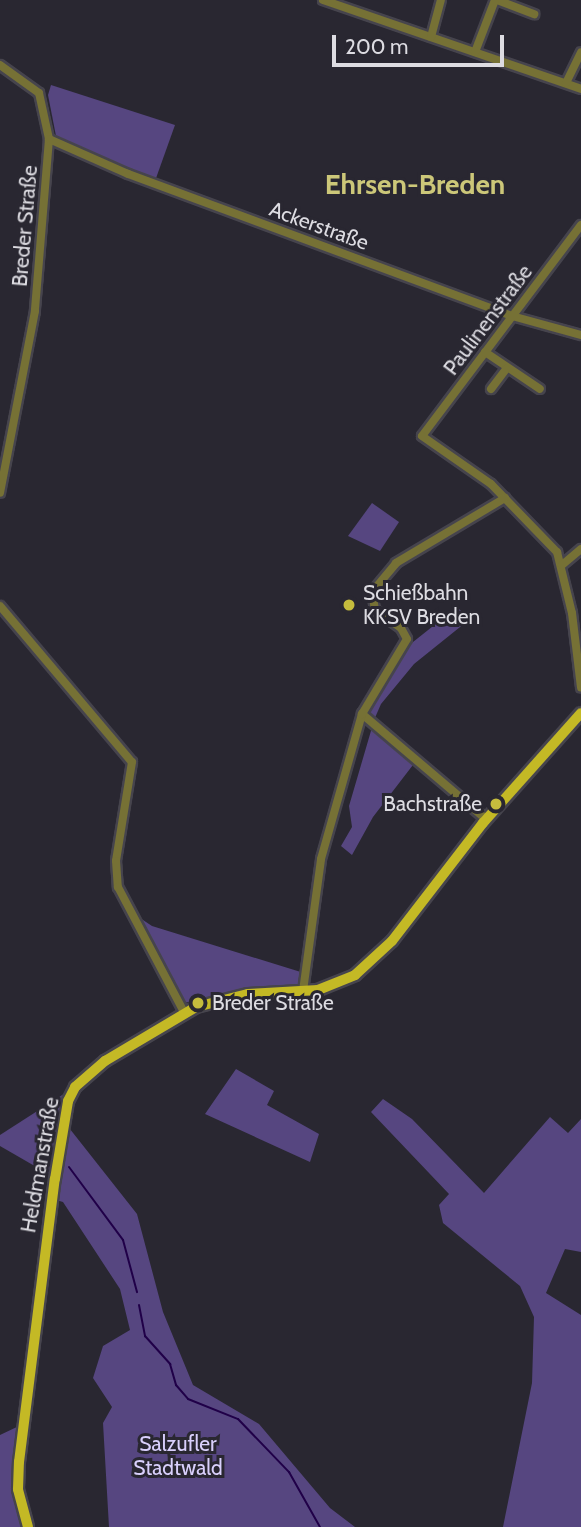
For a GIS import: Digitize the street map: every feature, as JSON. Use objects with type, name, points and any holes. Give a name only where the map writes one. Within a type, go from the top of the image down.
[{"type":"main road","name":"Heldmanstraße","points":[[28,1527],[18,1489],[19,1462],[68,1101],[86,1075],[184,1012],[219,999],[303,991],[344,982],[380,953],[486,820],[581,713]]},
{"type":"street","points":[[323,0],[581,89]]},
{"type":"street","points":[[430,37],[441,0]]},
{"type":"street","points":[[475,52],[496,0],[534,14]]},
{"type":"street","points":[[566,83],[581,52]]},
{"type":"street","name":"Breder Straße","points":[[0,65],[39,93],[49,139],[35,311],[0,493]]},
{"type":"street","name":"Ackerstraße","points":[[49,139],[128,174],[512,316],[581,335]]},
{"type":"street","name":"Paulinenstraße","points":[[505,498],[477,472],[422,436],[581,225]]},
{"type":"street","points":[[485,352],[506,369],[540,389]]},
{"type":"street","points":[[491,389],[506,369]]},
{"type":"street","points":[[303,991],[321,859],[362,714],[407,639],[401,628],[372,604],[378,581],[396,563],[431,546],[464,520],[505,498],[552,544],[562,565],[581,687]]},
{"type":"street","points":[[562,565],[581,549]]},
{"type":"street","points":[[0,606],[132,762],[116,861],[118,887],[184,1012]]},
{"type":"street","points":[[362,714],[486,820]]},
{"type":"green space","points":[[51,85],[175,125],[155,181],[56,136],[48,95]]},
{"type":"green space","points":[[372,503],[399,522],[380,551],[348,536]]},
{"type":"green space","points":[[457,607],[470,619],[414,664],[381,704],[374,720],[365,712],[376,690],[408,646]]},
{"type":"green space","points":[[373,724],[416,761],[373,817],[352,855],[341,846],[352,827],[349,806]]},
{"type":"green space","points":[[134,914],[152,926],[304,973],[302,986],[182,1003]]},
{"type":"green space","points":[[236,1069],[274,1091],[267,1105],[319,1134],[310,1162],[205,1114]]},
{"type":"green space","points":[[70,1090],[52,1176],[0,1146],[0,1135]]},
{"type":"green space","points":[[383,1099],[412,1119],[484,1193],[550,1117],[568,1133],[581,1119],[581,1252],[565,1249],[546,1293],[581,1315],[581,1527],[503,1527],[532,1383],[534,1317],[520,1286],[443,1223],[439,1205],[449,1194],[371,1112]]},
{"type":"green space","name":"Salzufler Stadtwald","points":[[66,1124],[137,1214],[163,1312],[193,1385],[259,1424],[330,1508],[355,1527],[109,1527],[103,1423],[112,1407],[93,1378],[103,1346],[130,1330],[120,1289],[63,1202],[56,1200]]},
{"type":"green space","points":[[21,1425],[17,1463],[27,1527],[0,1527],[0,1435]]},
{"type":"waterway","points":[[492,821],[518,791]]},
{"type":"waterway","points":[[69,1167],[123,1240],[137,1292]]},
{"type":"waterway","points":[[139,1305],[145,1336],[170,1364],[176,1385],[188,1399],[238,1419],[289,1472],[320,1527]]},
{"type":"place","name":"Schießbahn KKSV Breden","points":[[349,605]]},
{"type":"place","name":"Bachstraße","points":[[496,804]]},
{"type":"place","name":"Breder Straße","points":[[198,1003]]},
{"type":"district","name":"Ehrsen-Breden","points":[[415,184]]}]
